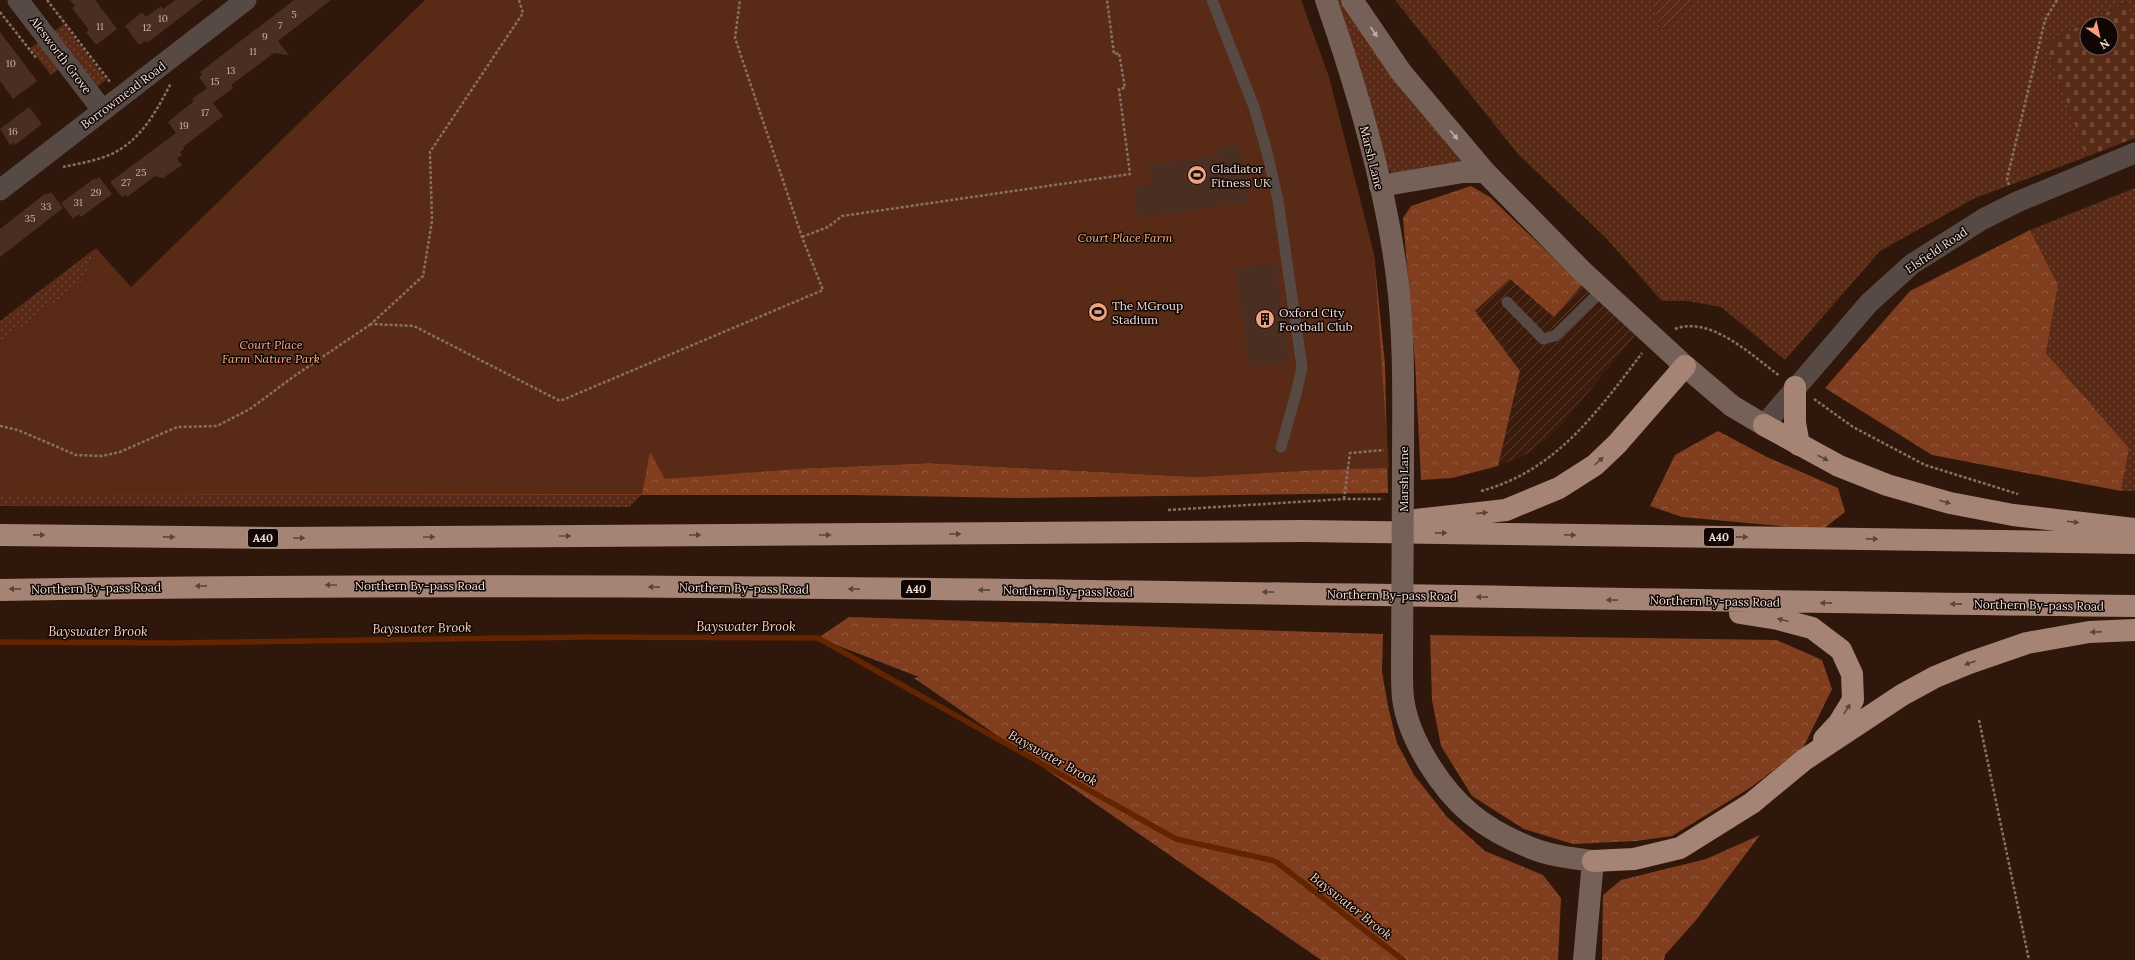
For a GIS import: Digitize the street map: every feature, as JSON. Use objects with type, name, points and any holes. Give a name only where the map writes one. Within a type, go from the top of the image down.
[{"type":"highway","points":[[1304,531],[1506,510],[1559,488],[1595,465],[1618,444],[1685,366]]},
{"type":"highway","points":[[1798,388],[1795,423],[1799,445]]},
{"type":"highway","points":[[1764,425],[1839,466],[1887,485],[1950,503],[2013,514],[2135,529]]},
{"type":"highway","name":"A40","points":[[0,535],[276,538],[1304,531],[2135,543]]},
{"type":"highway","name":"Northern By-pass Road","points":[[0,590],[277,585],[524,586],[1307,593],[1645,601],[2135,606]]},
{"type":"highway","points":[[1645,601],[1778,618],[1812,628],[1841,650],[1852,674],[1853,700],[1839,723],[1804,760]]},
{"type":"highway","points":[[1593,861],[1634,859],[1680,848],[1752,803],[1804,760],[1902,695],[1935,677],[1969,663],[2027,644],[2089,632],[2135,630]]},
{"type":"main road","name":"Marsh Lane","points":[[1326,0],[1348,62],[1380,186],[1397,278],[1402,364],[1402,670],[1403,698],[1413,733],[1424,755],[1444,785],[1471,814],[1496,830],[1532,848],[1562,857],[1593,861]]},
{"type":"main road","points":[[1352,0],[1401,72],[1485,172],[1582,271],[1685,366],[1732,406],[1764,425]]},
{"type":"main road","points":[[1380,186],[1463,172],[1485,172]]},
{"type":"main road","points":[[1584,960],[1593,861]]},
{"type":"street","name":"Alesworth Grove","points":[[18,0],[103,111]]},
{"type":"street","name":"Borrowmead Road","points":[[0,190],[246,0]]},
{"type":"street","name":"Elsfield Road","points":[[1764,425],[1798,388],[1869,303],[1912,264],[1982,220],[2017,202],[2135,153]]},
{"type":"lane","points":[[1212,0],[1254,107],[1278,200],[1302,367],[1281,447]]},
{"type":"lane","points":[[1507,302],[1543,339],[1555,336],[1602,289]]},
{"type":"path","points":[[47,0],[121,96]]},
{"type":"path","points":[[0,426],[18,430],[76,455],[102,456],[120,452],[177,427],[217,426],[250,409],[293,377],[371,324],[423,276],[432,221],[430,152],[523,13],[519,0]]},
{"type":"path","points":[[371,324],[414,326],[560,401],[823,290],[802,237],[735,38],[740,0]]},
{"type":"path","points":[[802,237],[828,227],[842,216],[1130,174],[1119,89],[1125,88],[1120,53],[1114,54],[1108,0]]},
{"type":"path","points":[[2017,202],[2007,179],[2045,20],[2057,0]]},
{"type":"path","points":[[40,159],[50,170],[84,162],[118,151],[124,147],[140,134],[164,97],[176,72],[168,61]]},
{"type":"path","points":[[1672,330],[1690,325],[1703,326],[1718,332],[1854,427],[1925,465],[2024,496]]},
{"type":"path","points":[[1474,493],[1495,488],[1522,476],[1544,462],[1567,444],[1590,420],[1647,346]]},
{"type":"path","points":[[1344,499],[1350,453],[1403,458]]},
{"type":"path","points":[[1361,499],[1384,499]]},
{"type":"path","points":[[1978,720],[2029,960]]},
{"type":"shaded area","points":[[1510,279],[1582,285],[1637,333],[1561,426],[1527,454],[1498,466],[1520,371],[1475,312]]},
{"type":"green space","name":"Court Place Farm","points":[[425,0],[1301,0],[1329,77],[1374,254],[1389,468],[1320,470],[1198,477],[929,463],[812,468],[665,479],[650,452],[642,494],[0,495],[0,343],[84,281],[96,248],[131,287]]},
{"type":"green space","points":[[1334,0],[1343,0],[1463,161],[1397,175],[1391,173],[1384,165]]},
{"type":"green space","points":[[1395,0],[1650,0],[1663,30],[1696,0],[2135,0],[2135,24],[2126,2],[2099,16],[2079,16],[2079,26],[2046,43],[2086,157],[1975,198],[1880,251],[1785,360],[1721,307],[1688,301],[1662,301],[1606,238],[1518,154]]},
{"type":"green space","points":[[1650,0],[1696,0],[1663,30]]},
{"type":"green space","points":[[2127,2],[2135,24],[2135,138],[2086,157],[2046,43],[2079,26],[2079,56],[2119,56],[2119,16],[2099,16]]},
{"type":"green space","points":[[64,24],[106,80],[97,87],[54,31]]},
{"type":"green space","points":[[39,42],[59,69],[51,75],[30,48]]},
{"type":"green space","points":[[1471,186],[1490,197],[1582,285],[1554,317],[1510,279],[1475,311],[1520,371],[1498,466],[1452,478],[1421,480],[1415,363],[1403,218],[1411,206]]},
{"type":"green space","points":[[2135,188],[2135,491],[2121,491],[2129,448],[2046,353],[2058,285],[2030,230]]},
{"type":"green space","points":[[2030,230],[2058,285],[2046,353],[2129,448],[2121,491],[1932,455],[1825,388],[1910,291]]},
{"type":"green space","points":[[96,248],[84,281],[0,343],[0,321]]},
{"type":"green space","points":[[1374,254],[1385,365],[1388,493],[1019,498],[852,495],[0,495],[0,448],[449,386],[812,468],[929,463],[1198,477]]},
{"type":"green space","points":[[1718,431],[1767,457],[1838,488],[1845,512],[1822,530],[1682,517],[1650,506],[1675,455]]},
{"type":"green space","points":[[642,494],[630,507],[0,506],[0,495]]},
{"type":"green space","points":[[849,617],[1383,634],[1382,672],[1388,706],[1397,743],[1414,775],[1447,817],[1485,851],[1543,875],[1561,898],[1558,960],[1321,960],[914,678],[919,677],[818,638]]},
{"type":"green space","points":[[1430,635],[1777,640],[1822,660],[1832,689],[1803,748],[1750,788],[1672,836],[1636,841],[1573,844],[1524,829],[1472,796],[1441,746],[1432,700]]},
{"type":"green space","points":[[1760,835],[1697,919],[1665,955],[1664,960],[1602,960],[1603,895],[1621,880],[1706,859]]},
{"type":"building","points":[[70,0],[95,0],[117,29],[96,45],[86,32],[89,30],[72,8],[75,6]]},
{"type":"building","points":[[175,0],[203,0],[147,43],[146,41],[139,45],[125,26],[142,12],[146,17],[161,6],[163,9]]},
{"type":"building","points":[[294,0],[331,0],[278,41],[289,55],[274,53],[231,85],[233,88],[213,103],[223,116],[183,147],[184,149],[180,152],[182,155],[177,159],[182,165],[163,178],[155,176],[127,197],[125,195],[122,197],[110,182],[176,133],[168,122],[194,101],[192,99],[207,88],[199,77],[202,74],[200,72]]},
{"type":"building","points":[[0,32],[37,81],[13,99],[0,81]]},
{"type":"building","points":[[29,107],[42,124],[15,145],[14,143],[10,145],[0,129]]},
{"type":"building","name":"Gladiator Fitness UK","points":[[1240,145],[1248,202],[1139,218],[1134,187],[1151,184],[1148,165],[1218,155],[1217,148]]},
{"type":"building","points":[[99,177],[112,194],[81,217],[79,214],[73,219],[61,203],[95,178],[96,180]]},
{"type":"building","points":[[51,192],[63,208],[0,257],[0,229],[46,193],[47,195]]},
{"type":"building","name":"Oxford City Football Club","points":[[1276,263],[1282,312],[1287,312],[1288,318],[1289,326],[1284,327],[1289,362],[1249,367],[1235,268]]},
{"type":"waterway","name":"Bayswater Brook","points":[[0,642],[172,643],[587,637],[818,638],[1176,839],[1275,861],[1403,960]]},
{"type":"place","name":"Gladiator Fitness UK","points":[[1197,175]]},
{"type":"place","name":"The MGroup Stadium","points":[[1098,312]]},
{"type":"place","name":"Oxford City Football Club","points":[[1265,319]]},
{"type":"park label","name":"Court Place Farm Nature Park","points":[[271,351]]}]
